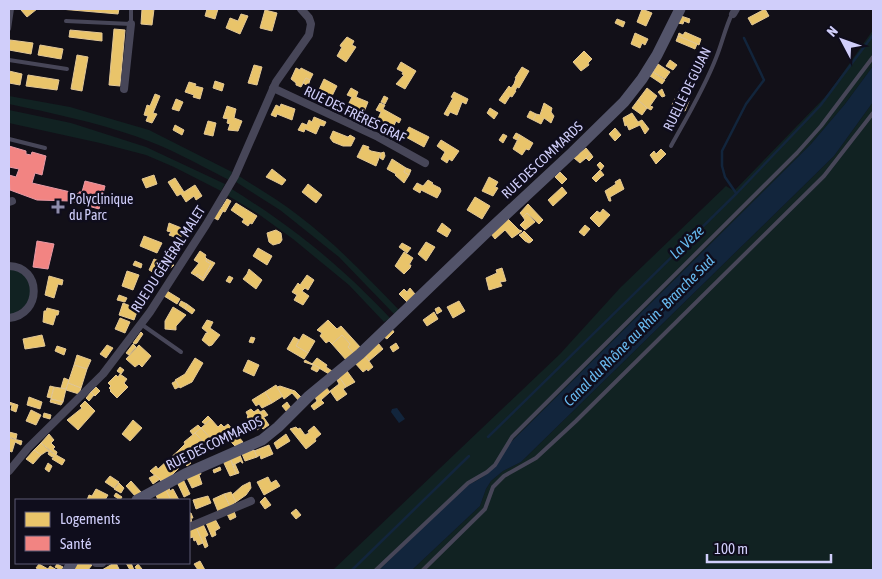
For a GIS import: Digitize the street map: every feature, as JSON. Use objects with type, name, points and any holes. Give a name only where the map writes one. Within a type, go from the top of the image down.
[{"type":"street","name":"RUE DU GÉNÉRAL MALET","points":[[9,471],[28,448],[103,374],[141,324],[226,192],[235,176],[273,88],[309,34],[311,24],[309,18],[301,9]]},
{"type":"street","name":"RUE DES COMMARDS","points":[[139,499],[184,474],[266,437],[309,396],[360,354],[624,102],[642,79],[657,55],[680,9]]},
{"type":"street","points":[[124,89],[131,24]]},
{"type":"street","name":"RUE DES FRÈRES GRAF","points":[[273,88],[370,133],[424,163]]},
{"type":"street","points":[[9,266],[22,269],[28,275],[34,291],[33,300],[29,308],[23,314],[9,318]]},
{"type":"street","points":[[190,527],[251,501]]},
{"type":"lane","points":[[9,29],[12,9]]},
{"type":"lane","points":[[66,21],[131,24],[131,9]]},
{"type":"lane","name":"RUELLE DE GUJAN","points":[[672,146],[707,80],[717,57],[726,26],[734,11]]},
{"type":"lane","points":[[376,570],[468,483],[494,465],[512,436],[797,153],[827,119],[873,57]]},
{"type":"lane","points":[[9,60],[67,69]]},
{"type":"lane","points":[[423,570],[485,509],[493,487],[504,476],[536,458],[576,421],[824,176],[873,113]]},
{"type":"lane","points":[[9,139],[45,148]]},
{"type":"lane","points":[[141,324],[181,352]]},
{"type":"shaded area","points":[[873,30],[873,66],[845,104],[811,144],[509,444],[487,474],[467,485],[380,570],[333,570],[560,354],[620,288],[726,186],[734,191],[828,94]]},
{"type":"shaded area","points":[[9,96],[70,107],[149,130],[232,172],[229,180],[147,140],[88,122],[9,104]]},
{"type":"shaded area","points":[[873,102],[873,570],[412,570],[480,506],[491,481],[503,471],[521,462],[834,156]]},
{"type":"shaded area","points":[[9,110],[71,123],[146,147],[225,184],[221,191],[146,155],[9,123]]},
{"type":"shaded area","points":[[239,176],[284,205],[326,238],[399,310],[395,315],[339,257],[280,210],[236,182]]},
{"type":"shaded area","points":[[230,188],[295,232],[334,263],[390,318],[384,322],[349,285],[293,239],[257,213],[227,195]]},
{"type":"shaded area","points":[[9,266],[28,275],[33,300],[9,318]]},
{"type":"water","name":"Canal du Rhône au Rhin - Branche Sud","points":[[873,66],[873,102],[834,156],[521,462],[503,471],[491,481],[480,506],[412,570],[379,570],[467,485],[487,474],[509,444],[811,144],[845,104]]},
{"type":"water","points":[[397,408],[405,419],[399,423],[391,412],[392,409]]},
{"type":"building: Logements","points":[[22,9],[37,9],[27,17]]},
{"type":"building: Logements","points":[[60,9],[119,9],[118,14]]},
{"type":"building: Logements","points":[[142,9],[154,9],[152,25],[141,24]]},
{"type":"building: Logements","points":[[207,9],[218,9],[215,19],[205,16]]},
{"type":"building: Logements","points":[[642,9],[652,13],[646,26],[637,22]]},
{"type":"building: Logements","points":[[765,9],[769,16],[752,25],[748,18]]},
{"type":"building: Logements","points":[[265,10],[277,13],[272,31],[260,28]]},
{"type":"building: Logements","points":[[241,14],[248,16],[240,34],[226,28],[230,18],[238,21]]},
{"type":"building: Logements","points":[[681,16],[690,19],[689,23],[684,21],[683,24],[678,23]]},
{"type":"building: Logements","points":[[617,19],[625,22],[623,27],[615,23]]},
{"type":"building: Logements","points":[[114,29],[125,30],[120,86],[109,85]]},
{"type":"building: Logements","points":[[70,30],[102,33],[102,41],[69,37]]},
{"type":"building: Logements","points":[[685,32],[701,39],[699,45],[678,36],[679,33],[683,35]]},
{"type":"building: Logements","points":[[635,33],[648,39],[645,45],[642,43],[640,48],[631,44]]},
{"type":"building: Logements","points":[[678,36],[697,44],[695,49],[676,41]]},
{"type":"building: Logements","points":[[347,37],[354,41],[352,45],[356,47],[346,62],[337,56],[342,47],[340,46],[341,44]]},
{"type":"building: Logements","points":[[10,40],[33,43],[31,54],[9,50]]},
{"type":"building: Logements","points":[[40,45],[63,49],[61,59],[38,55]]},
{"type":"building: Logements","points":[[584,51],[592,59],[588,63],[589,65],[581,71],[573,62]]},
{"type":"building: Logements","points":[[699,53],[705,56],[703,60],[697,57]]},
{"type":"building: Logements","points":[[77,55],[88,57],[82,91],[71,89]]},
{"type":"building: Logements","points":[[670,60],[677,65],[673,70],[666,66]]},
{"type":"building: Logements","points":[[401,62],[416,71],[405,89],[396,84],[404,75],[402,74],[403,72],[397,69]]},
{"type":"building: Logements","points":[[658,64],[670,72],[665,79],[653,72]]},
{"type":"building: Logements","points":[[254,65],[262,67],[257,85],[248,83]]},
{"type":"building: Logements","points":[[522,67],[529,71],[519,88],[517,87],[512,97],[510,96],[505,104],[499,100],[509,86],[511,88],[514,84],[515,78]]},
{"type":"building: Logements","points":[[296,68],[300,70],[301,68],[313,74],[310,80],[306,78],[301,87],[296,85],[291,79]]},
{"type":"building: Logements","points":[[9,71],[22,74],[20,85],[9,83]]},
{"type":"building: Logements","points":[[653,72],[665,80],[662,84],[650,76]]},
{"type":"building: Logements","points":[[28,75],[59,80],[57,90],[26,86]]},
{"type":"building: Logements","points":[[306,78],[310,80],[308,86],[303,83]]},
{"type":"building: Logements","points":[[324,79],[337,86],[330,100],[317,94]]},
{"type":"building: Logements","points":[[215,81],[224,84],[222,91],[213,88]]},
{"type":"building: Logements","points":[[189,82],[203,88],[200,99],[185,92]]},
{"type":"building: Logements","points":[[351,88],[358,92],[356,97],[368,102],[364,112],[348,105],[352,97],[347,95]]},
{"type":"building: Logements","points":[[647,88],[657,96],[650,106],[653,107],[651,110],[638,100]]},
{"type":"building: Logements","points":[[662,89],[665,96],[662,97],[658,92]]},
{"type":"building: Logements","points":[[679,91],[688,95],[686,99],[689,101],[685,111],[672,105]]},
{"type":"building: Logements","points":[[454,92],[468,99],[466,104],[462,102],[457,115],[450,112],[448,116],[444,114],[453,98],[451,97]]},
{"type":"building: Logements","points":[[155,94],[160,96],[153,113],[157,114],[152,123],[146,121],[148,116],[144,115],[147,105],[150,106]]},
{"type":"building: Logements","points":[[384,96],[388,98],[385,104],[381,102]]},
{"type":"building: Logements","points":[[176,99],[183,102],[179,111],[172,109]]},
{"type":"building: Logements","points":[[638,100],[647,108],[642,115],[632,108]]},
{"type":"building: Logements","points":[[380,103],[385,105],[383,109],[401,119],[399,123],[396,121],[393,128],[386,127],[387,124],[377,121],[381,112],[376,110]]},
{"type":"building: Logements","points":[[544,103],[552,108],[551,112],[554,116],[551,123],[544,118],[541,124],[533,120],[536,114],[540,115]]},
{"type":"building: Logements","points":[[281,104],[295,109],[292,120],[277,114],[276,117],[271,115],[276,105],[280,107]]},
{"type":"building: Logements","points":[[227,106],[236,109],[234,118],[242,121],[238,131],[228,130],[230,124],[227,123],[228,119],[223,118]]},
{"type":"building: Logements","points":[[490,108],[498,113],[494,119],[487,113]]},
{"type":"building: Logements","points":[[530,111],[536,114],[533,120],[527,117]]},
{"type":"building: Logements","points":[[632,113],[638,122],[642,120],[649,129],[645,134],[640,125],[629,130],[627,125],[625,126],[623,118]]},
{"type":"building: Logements","points":[[314,117],[326,122],[324,126],[320,125],[316,134],[305,129],[304,132],[298,130],[302,123],[307,125],[309,120],[312,122]]},
{"type":"building: Logements","points":[[208,121],[216,123],[213,136],[204,134]]},
{"type":"building: Logements","points":[[175,125],[184,130],[182,135],[173,130]]},
{"type":"building: Logements","points":[[409,127],[429,137],[424,147],[404,136]]},
{"type":"building: Logements","points":[[615,128],[621,135],[615,141],[609,134]]},
{"type":"building: Logements","points":[[333,131],[355,138],[351,146],[343,146],[333,142],[330,138]]},
{"type":"building: Logements","points":[[516,133],[520,135],[517,140],[513,138]]},
{"type":"building: Logements","points":[[503,134],[507,136],[503,143],[499,140]]},
{"type":"building: Logements","points":[[520,135],[533,143],[529,150],[526,149],[522,155],[513,149]]},
{"type":"building: Logements","points":[[441,140],[459,151],[452,161],[449,159],[447,163],[441,159],[445,152],[437,146]]},
{"type":"building: Logements","points":[[363,145],[369,147],[368,149],[371,151],[381,153],[376,166],[357,157]]},
{"type":"building: Logements","points":[[586,148],[591,154],[580,163],[574,158]]},
{"type":"building: Logements","points":[[661,149],[666,154],[656,164],[650,155],[654,151],[656,154]]},
{"type":"building: Logements","points":[[384,152],[383,160],[380,158],[381,153]]},
{"type":"building: Logements","points":[[591,154],[593,157],[589,161],[586,158]]},
{"type":"building: Logements","points":[[392,159],[406,168],[404,172],[409,175],[404,183],[396,174],[387,169]]},
{"type":"building: Logements","points":[[600,162],[604,166],[601,170],[597,165]]},
{"type":"building: Logements","points":[[406,168],[411,170],[409,175],[404,172]]},
{"type":"building: Logements","points":[[272,169],[286,180],[282,185],[266,177]]},
{"type":"building: Logements","points":[[600,170],[604,175],[601,177],[597,173]]},
{"type":"building: Logements","points":[[560,172],[567,179],[562,184],[555,177]]},
{"type":"building: Logements","points":[[597,173],[601,177],[596,182],[592,178]]},
{"type":"building: Logements","points":[[154,175],[157,184],[146,188],[142,179]]},
{"type":"building: Logements","points":[[489,177],[498,182],[495,187],[498,188],[493,196],[482,191]]},
{"type":"building: Logements","points":[[175,178],[184,192],[195,185],[202,196],[196,200],[194,196],[186,202],[181,194],[177,196],[168,182]]},
{"type":"building: Logements","points":[[620,179],[624,189],[610,197],[611,201],[609,201],[605,191]]},
{"type":"building: Logements","points":[[428,180],[440,188],[441,191],[437,198],[421,190],[420,193],[413,189],[417,183],[423,186]]},
{"type":"building: Logements","points":[[308,184],[322,195],[316,203],[302,192]]},
{"type":"building: Logements","points":[[562,187],[567,193],[553,206],[548,200]]},
{"type":"building: Logements","points":[[110,197],[116,199],[114,205],[108,203]]},
{"type":"building: Logements","points":[[475,197],[490,206],[482,219],[467,210]]},
{"type":"building: Logements","points":[[227,199],[231,201],[225,212],[220,210]]},
{"type":"building: Logements","points":[[236,203],[257,216],[252,224],[250,223],[248,226],[242,222],[244,219],[231,210]]},
{"type":"building: Logements","points":[[528,204],[543,220],[539,224],[527,213],[523,217],[520,213]]},
{"type":"building: Logements","points":[[220,209],[223,211],[218,220],[214,218]]},
{"type":"building: Logements","points":[[603,209],[610,215],[599,227],[590,218],[597,211],[600,213]]},
{"type":"building: Logements","points":[[527,213],[535,222],[525,230],[520,225],[525,220],[523,217]]},
{"type":"building: Logements","points":[[508,219],[522,231],[512,238],[505,230],[495,239],[491,234]]},
{"type":"building: Logements","points":[[169,223],[184,229],[180,239],[169,235],[171,232],[167,231]]},
{"type":"building: Logements","points":[[442,223],[451,230],[447,237],[437,231]]},
{"type":"building: Logements","points":[[585,225],[590,229],[584,236],[579,232]]},
{"type":"building: Logements","points":[[276,230],[281,233],[282,240],[280,243],[273,245],[269,242],[267,233]]},
{"type":"building: Logements","points":[[524,231],[533,240],[531,242],[522,233]]},
{"type":"building: Logements","points":[[522,233],[531,242],[525,241],[519,235]]},
{"type":"building: Logements","points":[[144,236],[162,243],[157,253],[140,246]]},
{"type":"building: Logements","points":[[426,242],[435,247],[426,261],[418,254]]},
{"type":"building: Logements","points":[[402,243],[411,248],[407,253],[399,247]]},
{"type":"building: Logements","points":[[258,248],[272,256],[267,265],[253,256]]},
{"type":"building: Logements","points":[[200,251],[206,255],[206,261],[211,264],[203,278],[191,273],[199,263],[194,260]]},
{"type":"building: Logements","points":[[404,252],[413,258],[409,265],[411,265],[410,268],[404,274],[395,266]]},
{"type":"building: Logements","points":[[154,259],[163,265],[158,275],[149,270]]},
{"type":"building: Logements","points":[[207,259],[215,263],[203,281],[196,276],[197,274],[203,278],[211,264],[206,261]]},
{"type":"building: Logements","points":[[135,261],[142,264],[141,268],[133,265]]},
{"type":"building: Logements","points":[[166,262],[174,265],[171,268],[165,266]]},
{"type":"building: Logements","points":[[502,268],[506,281],[500,282],[502,286],[489,290],[486,278],[497,273],[496,270]]},
{"type":"building: Logements","points":[[249,269],[262,280],[256,289],[243,279]]},
{"type":"building: Logements","points":[[127,271],[139,275],[133,290],[122,286]]},
{"type":"building: Logements","points":[[307,275],[314,280],[308,290],[305,288],[302,291],[309,296],[303,305],[294,300],[297,295],[292,292]]},
{"type":"building: Logements","points":[[49,276],[63,280],[62,285],[58,284],[54,298],[45,295]]},
{"type":"building: Logements","points":[[229,276],[233,278],[230,283],[226,281]]},
{"type":"building: Logements","points":[[410,288],[415,294],[407,302],[399,294],[404,289],[407,292]]},
{"type":"building: Logements","points":[[167,291],[180,299],[177,304],[164,296]]},
{"type":"building: Logements","points":[[119,295],[127,298],[125,302],[117,300]]},
{"type":"building: Logements","points":[[181,301],[187,304],[185,309],[179,305]]},
{"type":"building: Logements","points":[[459,301],[465,311],[453,318],[447,307]]},
{"type":"building: Logements","points":[[123,303],[138,309],[134,320],[119,315]]},
{"type":"building: Logements","points":[[187,304],[195,310],[192,314],[185,309]]},
{"type":"building: Logements","points":[[173,307],[186,315],[176,326],[176,330],[165,329],[165,321]]},
{"type":"building: Logements","points":[[439,307],[442,311],[437,314],[435,309]]},
{"type":"building: Logements","points":[[47,308],[59,311],[53,325],[43,322],[44,311]]},
{"type":"building: Logements","points":[[434,312],[438,319],[427,326],[423,320]]},
{"type":"building: Logements","points":[[120,318],[130,322],[125,333],[115,329]]},
{"type":"building: Logements","points":[[207,320],[213,322],[210,328],[220,335],[209,346],[202,340],[206,333],[208,333],[202,328]]},
{"type":"building: Logements","points":[[328,320],[337,329],[341,326],[361,348],[354,354],[348,347],[350,344],[342,335],[332,344],[329,341],[326,343],[320,336],[322,333],[317,330]]},
{"type":"building: Logements","points":[[392,329],[394,332],[387,339],[384,337]]},
{"type":"building: Logements","points":[[141,332],[143,334],[137,343],[133,343]]},
{"type":"building: Logements","points":[[303,334],[315,341],[308,353],[296,346]]},
{"type":"building: Logements","points":[[42,335],[45,346],[25,349],[23,339]]},
{"type":"building: Logements","points":[[342,335],[350,344],[348,347],[354,354],[347,361],[332,344]]},
{"type":"building: Logements","points":[[251,337],[255,338],[253,343],[249,342]]},
{"type":"building: Logements","points":[[294,337],[299,340],[296,346],[308,353],[304,359],[287,349]]},
{"type":"building: Logements","points":[[378,343],[383,349],[369,361],[364,354]]},
{"type":"building: Logements","points":[[396,343],[399,348],[393,352],[390,347]]},
{"type":"building: Logements","points":[[133,344],[136,347],[129,355],[126,353]]},
{"type":"building: Logements","points":[[107,345],[113,348],[106,358],[100,354]]},
{"type":"building: Logements","points":[[139,345],[151,356],[142,367],[139,364],[135,367],[126,359]]},
{"type":"building: Logements","points":[[57,346],[66,349],[64,355],[55,351]]},
{"type":"building: Logements","points":[[364,354],[373,367],[363,372],[354,362]]},
{"type":"building: Logements","points":[[77,355],[91,360],[87,369],[74,365]]},
{"type":"building: Logements","points":[[195,358],[203,363],[192,382],[180,388],[175,380],[185,374]]},
{"type":"building: Logements","points":[[317,358],[332,371],[329,374],[312,364]]},
{"type":"building: Logements","points":[[248,360],[259,365],[254,376],[243,371]]},
{"type":"building: Logements","points":[[305,360],[320,368],[317,372],[311,369],[313,365],[304,362]]},
{"type":"building: Logements","points":[[74,365],[87,369],[81,388],[68,383]]},
{"type":"building: Logements","points":[[120,367],[124,370],[121,374],[117,371]]},
{"type":"building: Logements","points":[[347,371],[355,382],[346,387],[339,377]]},
{"type":"building: Logements","points":[[120,374],[127,379],[124,383],[128,387],[117,398],[110,391],[109,388],[111,386],[108,383],[116,375],[118,377]]},
{"type":"building: Logements","points":[[64,378],[69,380],[66,389],[61,388]]},
{"type":"building: Logements","points":[[340,378],[346,387],[343,389],[347,394],[337,401],[330,391],[339,384],[337,380]]},
{"type":"building: Logements","points":[[176,381],[179,387],[175,389],[172,383]]},
{"type":"building: Logements","points":[[68,383],[81,388],[79,394],[66,390]]},
{"type":"building: Logements","points":[[276,385],[283,396],[272,403],[265,392]]},
{"type":"building: Logements","points":[[50,386],[54,387],[51,398],[47,397]]},
{"type":"building: Logements","points":[[280,386],[295,391],[302,398],[299,401],[292,393],[284,399],[277,387]]},
{"type":"building: Logements","points":[[325,386],[330,392],[321,400],[324,403],[314,410],[311,406],[317,401],[314,395]]},
{"type":"building: Logements","points":[[54,387],[66,389],[63,402],[51,399]]},
{"type":"building: Logements","points":[[96,387],[100,391],[95,396],[91,392]]},
{"type":"building: Logements","points":[[91,392],[94,395],[89,401],[86,398]]},
{"type":"building: Logements","points":[[265,392],[272,403],[262,408],[259,404],[256,406],[252,400]]},
{"type":"building: Logements","points":[[29,397],[42,402],[40,409],[27,405]]},
{"type":"building: Logements","points":[[51,399],[63,402],[61,405],[50,402]]},
{"type":"building: Logements","points":[[85,401],[95,411],[78,430],[67,420],[82,408],[80,406]]},
{"type":"building: Logements","points":[[9,402],[18,405],[16,412],[11,410],[12,405],[9,405]]},
{"type":"building: Logements","points":[[287,402],[291,408],[287,412],[282,406]]},
{"type":"building: Logements","points":[[251,409],[254,412],[258,409],[269,425],[257,430],[247,417],[246,412]]},
{"type":"building: Logements","points":[[31,410],[41,415],[36,425],[26,421]]},
{"type":"building: Logements","points":[[264,410],[268,415],[264,417],[260,412]]},
{"type":"building: Logements","points":[[44,413],[51,415],[50,419],[43,417]]},
{"type":"building: Logements","points":[[208,416],[211,419],[205,424],[202,422]]},
{"type":"building: Logements","points":[[211,419],[218,427],[221,424],[224,427],[228,424],[243,442],[235,446],[231,442],[233,439],[227,429],[213,441],[201,428]]},
{"type":"building: Logements","points":[[133,420],[142,428],[130,441],[122,434]]},
{"type":"building: Logements","points":[[198,425],[201,428],[193,435],[190,431]]},
{"type":"building: Logements","points":[[314,426],[321,434],[306,449],[290,429],[300,428],[305,435]]},
{"type":"building: Logements","points":[[201,428],[213,441],[207,446],[195,433]]},
{"type":"building: Logements","points":[[9,432],[17,434],[16,439],[9,437]]},
{"type":"building: Logements","points":[[195,433],[207,446],[189,462],[178,451],[185,444],[184,442]]},
{"type":"building: Logements","points":[[49,434],[54,440],[51,443],[55,447],[53,449],[57,452],[56,455],[41,443]]},
{"type":"building: Logements","points":[[286,434],[290,441],[277,449],[274,443]]},
{"type":"building: Logements","points":[[9,438],[22,441],[21,445],[15,442],[12,452],[9,451]]},
{"type":"building: Logements","points":[[41,443],[51,452],[65,460],[62,465],[52,459],[54,456],[52,457],[48,454],[49,452],[47,451],[41,455],[34,450]]},
{"type":"building: Logements","points":[[269,445],[273,454],[261,459],[260,455],[257,457],[254,451]]},
{"type":"building: Logements","points":[[34,450],[41,455],[33,464],[26,459]]},
{"type":"building: Logements","points":[[254,450],[257,457],[245,461],[242,454]]},
{"type":"building: Logements","points":[[178,451],[191,463],[187,466],[184,463],[172,475],[161,481],[150,471],[156,466],[158,469]]},
{"type":"building: Logements","points":[[240,455],[243,463],[241,461],[233,465],[230,458]]},
{"type":"building: Logements","points":[[230,458],[236,474],[230,476],[223,461]]},
{"type":"building: Logements","points":[[48,463],[52,466],[49,472],[45,469]]},
{"type":"building: Logements","points":[[235,464],[239,473],[236,474],[233,465]]},
{"type":"building: Logements","points":[[220,467],[221,470],[214,473],[213,470]]},
{"type":"building: Logements","points":[[200,471],[201,474],[199,475],[202,484],[192,488],[187,478],[198,474],[197,472]]},
{"type":"building: Logements","points":[[155,475],[160,479],[153,484],[149,478]]},
{"type":"building: Logements","points":[[110,476],[119,482],[114,488],[105,482]]},
{"type":"building: Logements","points":[[268,477],[271,483],[276,480],[280,486],[264,495],[257,482]]},
{"type":"building: Logements","points":[[183,479],[190,494],[184,497],[177,482]]},
{"type":"building: Logements","points":[[131,481],[141,492],[136,497],[126,486]]},
{"type":"building: Logements","points":[[250,482],[251,488],[246,495],[236,502],[232,495]]},
{"type":"building: Logements","points":[[119,483],[124,488],[121,493],[114,489]]},
{"type":"building: Logements","points":[[169,488],[170,491],[173,489],[178,499],[170,499],[165,489]]},
{"type":"building: Logements","points":[[96,489],[108,495],[106,499],[87,499],[89,495],[92,496]]},
{"type":"building: Logements","points":[[166,490],[170,499],[158,499],[156,495]]},
{"type":"building: Logements","points":[[231,492],[236,502],[230,506],[224,494]]},
{"type":"building: Logements","points":[[116,493],[122,497],[118,499],[114,496]]},
{"type":"building: Logements","points":[[224,494],[231,509],[219,514],[213,499]]},
{"type":"building: Logements","points":[[208,496],[211,503],[196,509],[193,500]]},
{"type":"building: Logements","points":[[265,497],[271,505],[265,509],[260,502]]},
{"type":"building: Logements","points":[[296,509],[301,515],[296,519],[291,513]]},
{"type":"building: Logements","points":[[234,511],[236,517],[230,520],[227,514]]},
{"type":"building: Logements","points":[[190,513],[193,518],[191,518],[192,524],[190,525]]},
{"type":"building: Logements","points":[[215,519],[220,528],[215,531],[216,535],[212,537],[206,523]]},
{"type":"building: Logements","points":[[203,524],[208,535],[205,537],[208,546],[205,548],[196,527]]},
{"type":"building: Logements","points":[[196,527],[203,543],[198,545],[193,537],[190,538],[190,530]]},
{"type":"building: Logements","points":[[200,561],[205,570],[198,570],[194,564]]},
{"type":"building: Logements","points":[[39,564],[48,569],[50,566],[57,570],[41,570],[36,568]]},
{"type":"building: Logements","points":[[57,564],[63,567],[61,570],[55,567]]},
{"type":"building: Logements","points":[[77,564],[92,565],[88,570],[73,570]]},
{"type":"building: Logements","points":[[112,564],[116,564],[119,569],[116,570],[102,570]]},
{"type":"building: Logements","points":[[127,564],[131,564],[134,570],[130,570]]},
{"type":"building: Logements","points":[[138,564],[143,570],[137,570],[135,567]]},
{"type":"building: Santé","points":[[9,146],[26,151],[26,154],[31,155],[32,152],[46,156],[42,175],[35,173],[32,183],[79,194],[79,192],[82,192],[85,181],[105,186],[99,209],[70,201],[37,200],[10,190],[9,175],[16,177],[19,169],[9,167]]},
{"type":"building: Santé","points":[[37,241],[54,244],[48,269],[33,267]]},
{"type":"waterway","name":"La Vèze","points":[[488,437],[737,193],[820,106],[873,35]]},
{"type":"waterway","points":[[736,193],[725,177],[722,166],[722,151],[746,104],[764,80],[744,38]]},
{"type":"waterway","points":[[352,570],[469,456]]},
{"type":"place","name":"Polyclinique du Parc","points":[[58,207]]}]
